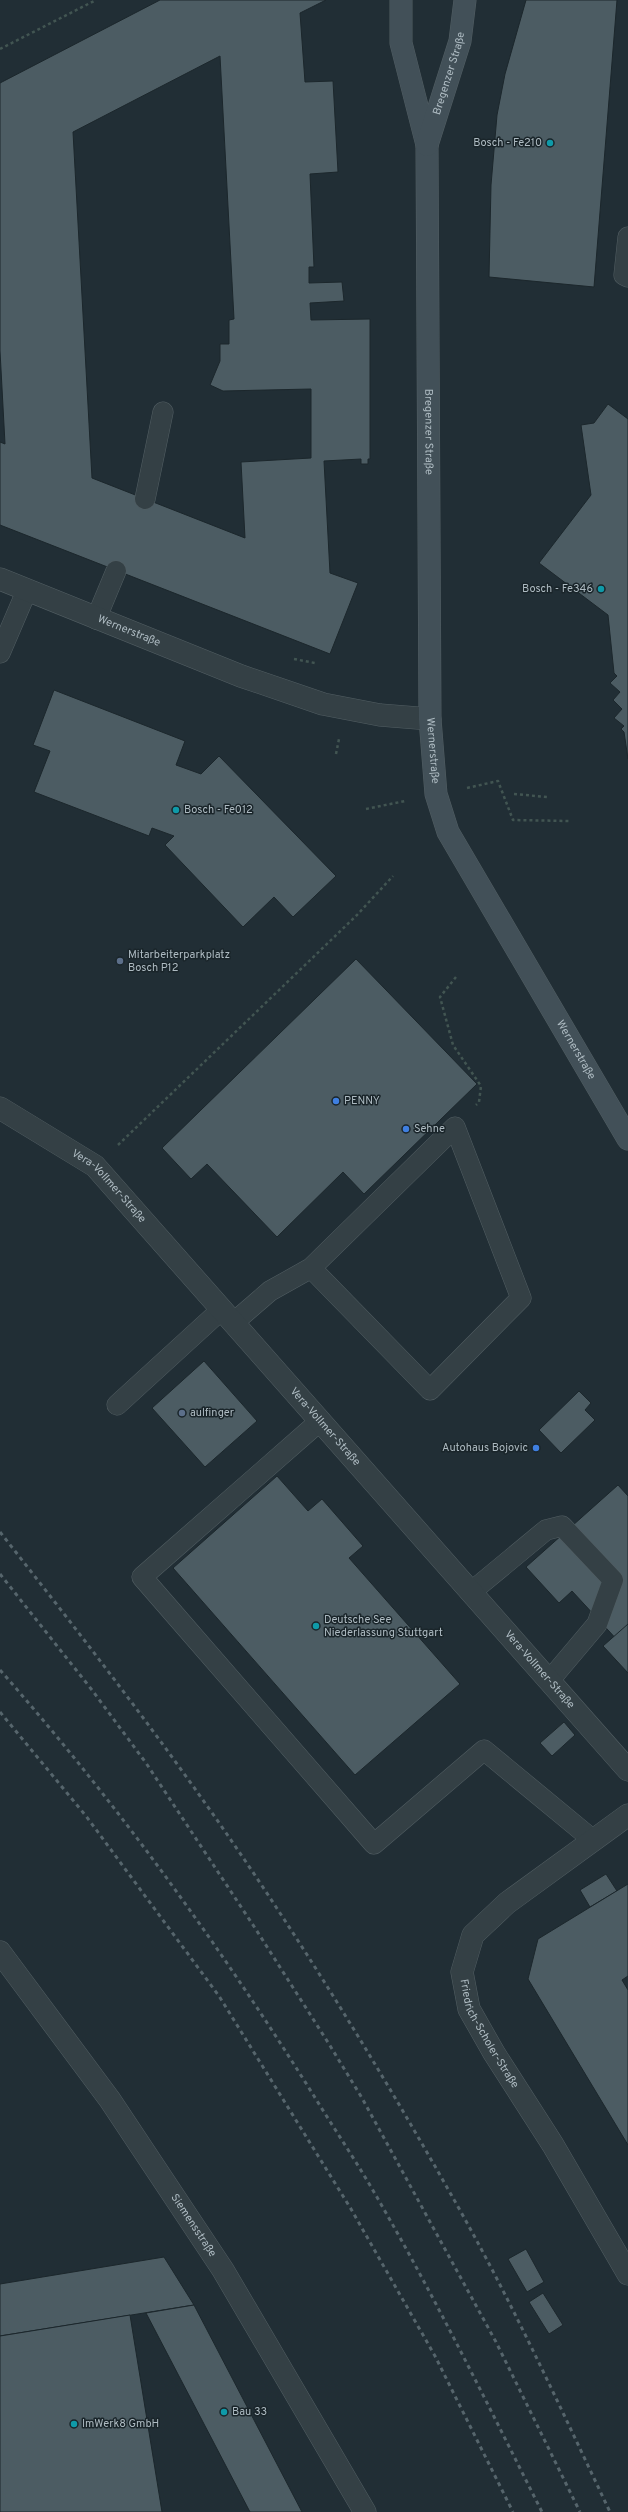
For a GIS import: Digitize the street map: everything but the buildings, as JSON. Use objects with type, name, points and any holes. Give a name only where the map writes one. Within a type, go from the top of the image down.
[{"type":"main road","points":[[388,0],[401,43]]},
{"type":"main road","name":"Bregenzer Straße","points":[[401,0],[401,43],[427,145],[430,719]]},
{"type":"main road","name":"Bregenzer Straße","points":[[427,145],[460,41],[465,0]]},
{"type":"main road","points":[[460,41],[477,0]]},
{"type":"main road","name":"Wernerstraße","points":[[430,719],[436,794],[448,832],[628,1139]]},
{"type":"street","name":"Wernerstraße","points":[[0,579],[96,619],[241,676],[323,704],[380,715],[430,719]]},
{"type":"street","name":"Vera-Vollmer-Straße","points":[[0,1108],[94,1166],[628,1770]]},
{"type":"street","name":"Friedrich-Scholer-Straße","points":[[628,1815],[507,1903],[473,1935],[462,1972],[469,2009],[494,2053],[553,2145],[628,2274]]},
{"type":"street","name":"Siemensstraße","points":[[0,1952],[110,2100],[223,2270],[365,2512]]},
{"type":"lane","points":[[628,237],[624,275],[628,277]]},
{"type":"lane","points":[[145,499],[163,412]]},
{"type":"lane","points":[[96,619],[116,571]]},
{"type":"lane","points":[[0,653],[28,590]]},
{"type":"lane","points":[[117,1405],[227,1317],[311,1268],[455,1127],[521,1298],[430,1390],[311,1268]]},
{"type":"lane","points":[[320,1421],[142,1577],[374,1844],[484,1750],[594,1840]]},
{"type":"lane","points":[[471,1592],[546,1530],[562,1526],[621,1579],[597,1624],[549,1681]]},
{"type":"path","points":[[0,49],[96,0]]},
{"type":"path","points":[[287,657],[315,663]]},
{"type":"path","points":[[514,794],[547,797]]},
{"type":"path","points":[[94,1166],[358,915],[393,876]]},
{"type":"path","points":[[455,1127],[479,1102],[481,1086],[453,1045],[440,997],[456,977]]},
{"type":"railway","points":[[0,1532],[177,1763],[276,1907],[346,2017],[414,2129],[478,2242],[536,2357],[610,2512]]},
{"type":"railway","points":[[0,1574],[92,1690],[146,1763],[255,1928],[329,2044],[362,2098],[496,2342],[580,2512]]},
{"type":"railway","points":[[0,1670],[85,1772],[166,1877],[242,1985],[278,2040],[363,2173],[400,2237],[462,2354],[542,2512]]},
{"type":"railway","points":[[0,1712],[86,1816],[219,1996],[351,2209],[435,2356],[513,2512]]},
{"type":"place","name":"Bosch - Fe210","points":[[550,143]]},
{"type":"place","name":"Bosch - Fe346","points":[[601,589]]},
{"type":"place","name":"Bosch - Fe012","points":[[176,810]]},
{"type":"place","name":"Mitarbeiterparkplatz Bosch P12","points":[[120,961]]},
{"type":"place","name":"PENNY","points":[[336,1101]]},
{"type":"place","name":"Sehne","points":[[406,1129]]},
{"type":"place","name":"aulfinger","points":[[182,1413]]},
{"type":"place","name":"Autohaus Bojovic","points":[[536,1448]]},
{"type":"place","name":"Deutsche See Niederlassung Stuttgart","points":[[316,1626]]},
{"type":"place","name":"Bau 33","points":[[224,2412]]},
{"type":"place","name":"ImWerk8 GmbH","points":[[74,2424]]}]
